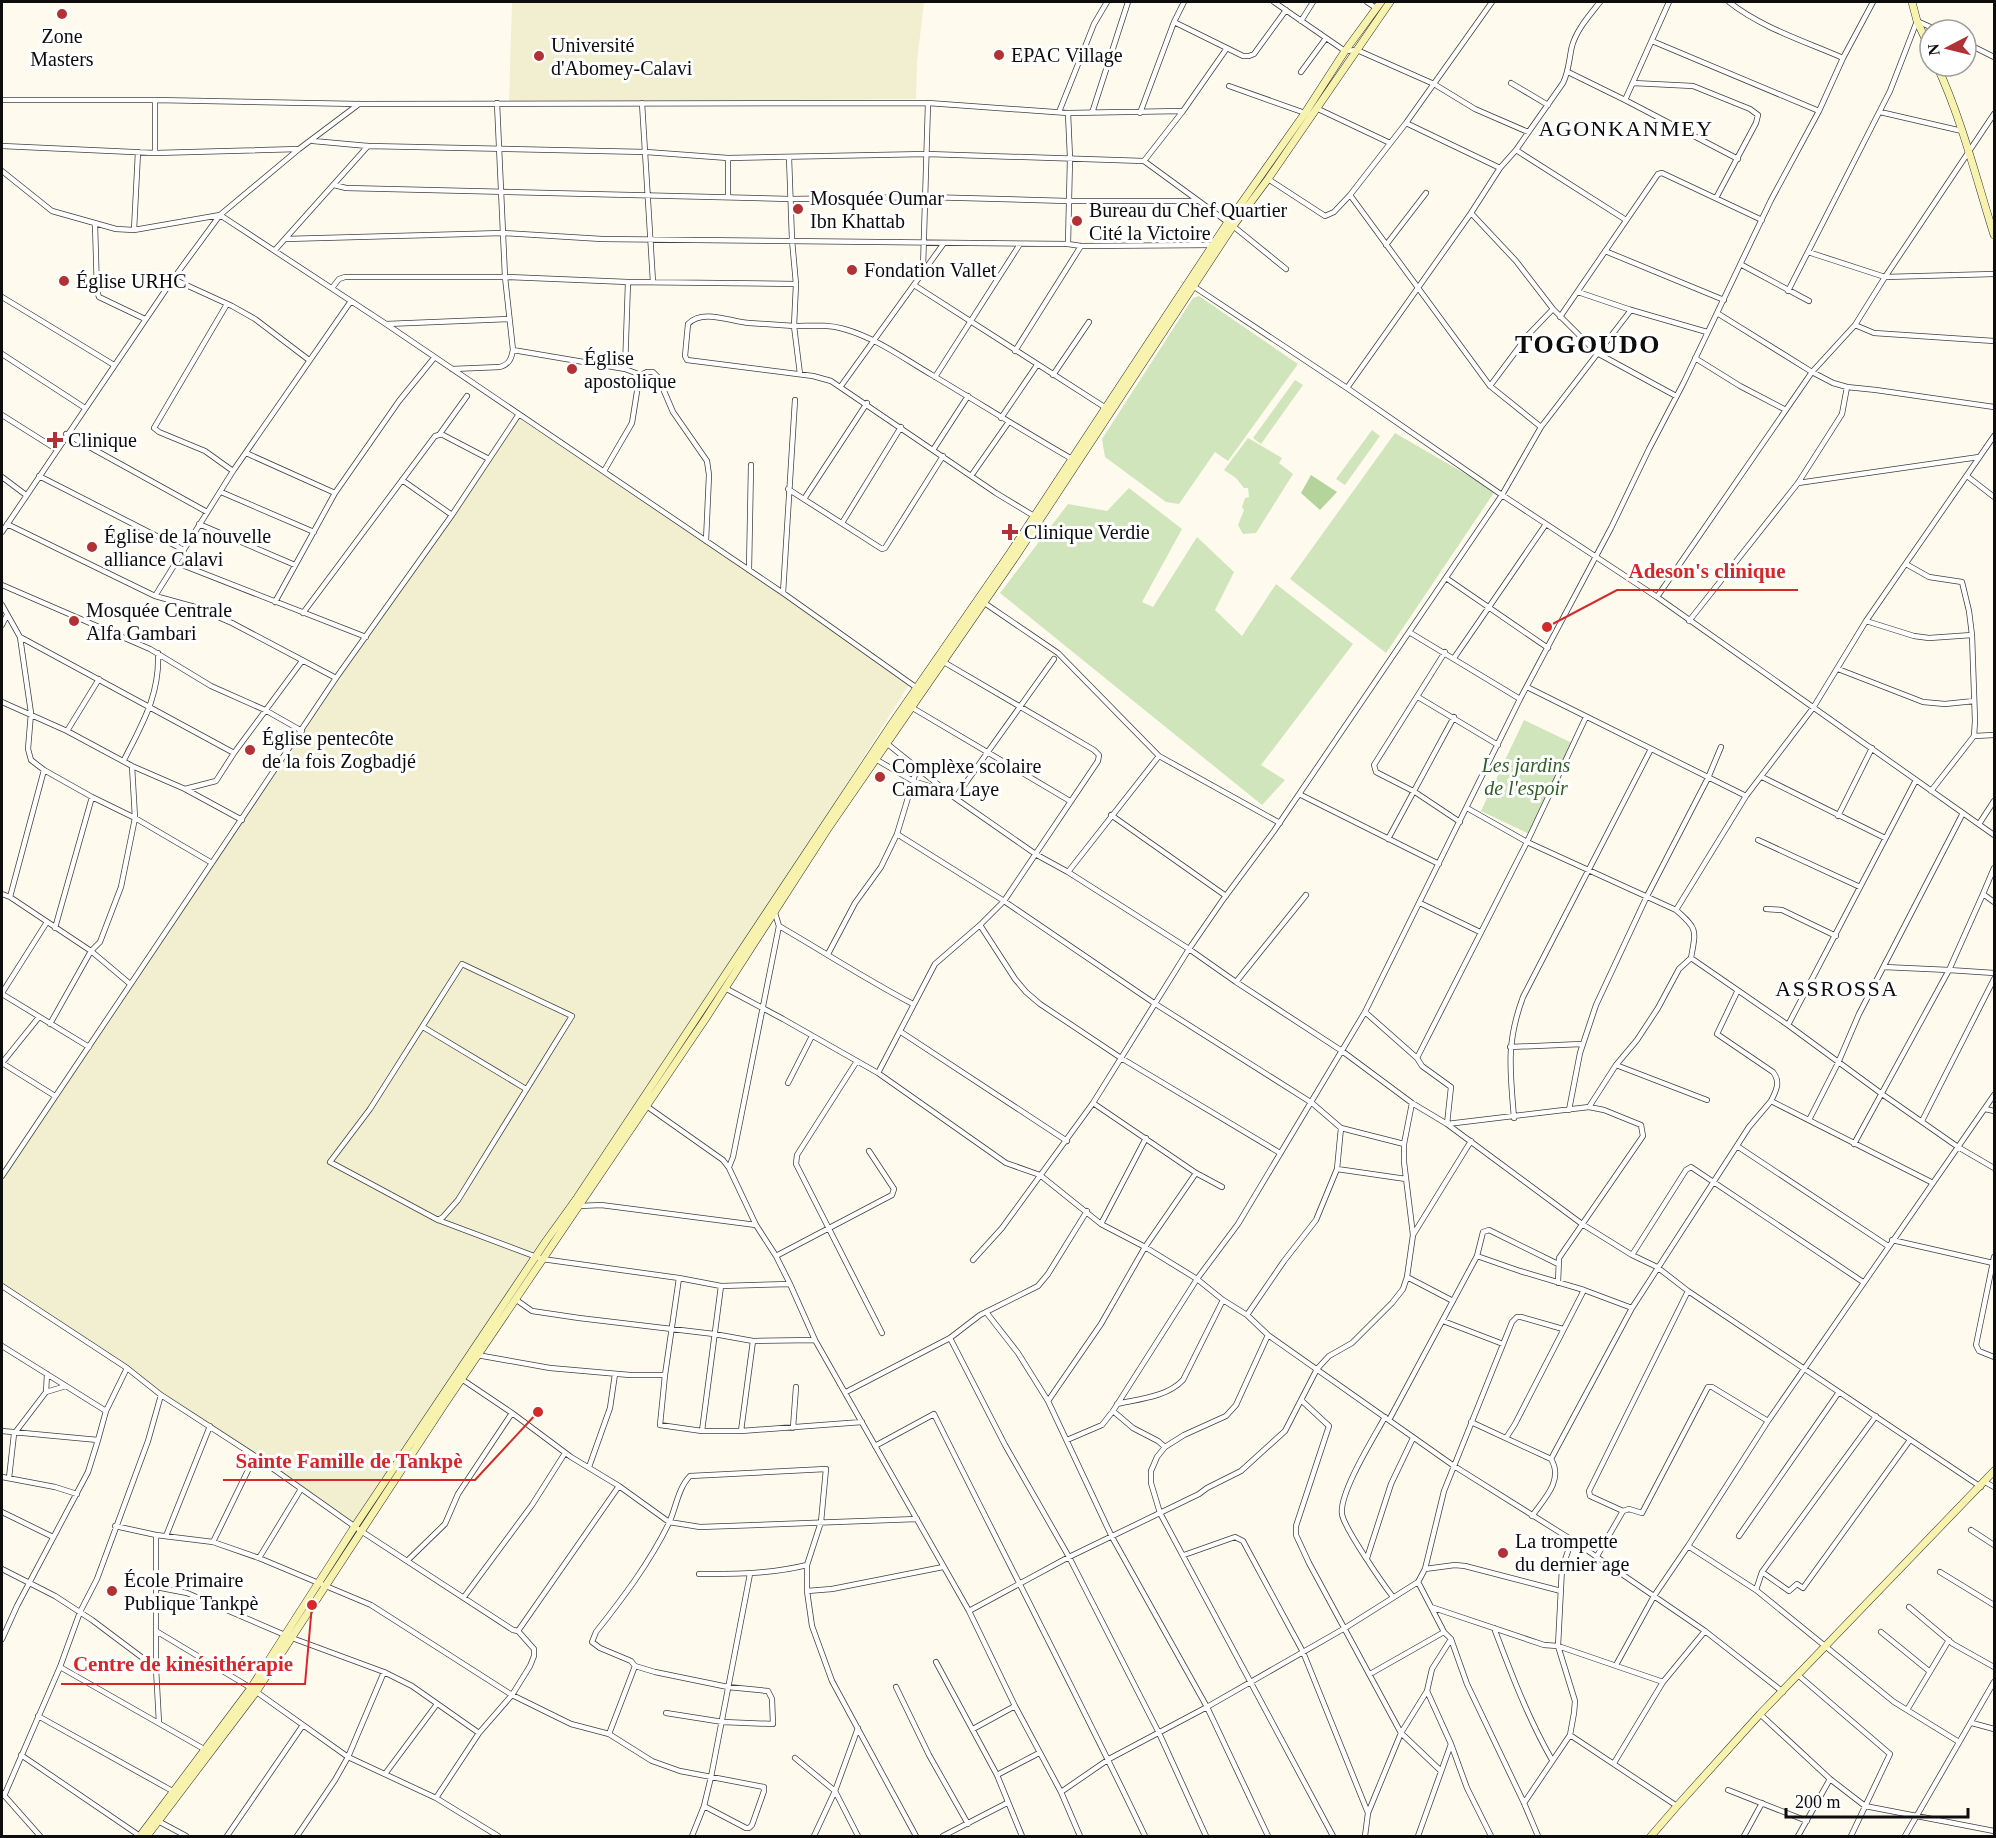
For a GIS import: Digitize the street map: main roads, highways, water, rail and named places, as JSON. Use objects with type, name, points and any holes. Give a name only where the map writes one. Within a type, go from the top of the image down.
[{"type":"main road","points":[[772,908],[877,760],[885,743],[919,690],[981,601],[1072,459],[1090,437],[1106,408],[1191,284],[1214,245],[1268,179],[1390,2]]},
{"type":"main road","points":[[1912,2],[1918,23]]},
{"type":"main road","points":[[321,1585],[361,1531],[461,1381],[475,1354],[721,986],[753,946],[772,908],[911,707],[919,690],[942,661],[1345,51],[1379,5]]},
{"type":"main road","points":[[1942,78],[1964,132],[1995,234]]},
{"type":"main road","points":[[142,1836],[253,1690],[321,1585],[355,1526],[457,1374],[475,1354]]},
{"type":"main road","points":[[1652,1836],[1760,1714],[1995,1471]]},
{"type":"main road","points":[[142,1836],[158,1821],[204,1749],[253,1690]]},
{"type":"place","name":"Zone Masters","points":[[62,14]]},
{"type":"place","name":"EPAC Village","points":[[999,55]]},
{"type":"place","name":"Université d'Abomey-Calavi","points":[[539,56]]},
{"type":"place","name":"Mosquée Oumar Ibn Khattab","points":[[798,209]]},
{"type":"place","name":"Bureau du Chef Quartier Cité la Victoire","points":[[1077,221]]},
{"type":"place","name":"Fondation Vallet","points":[[852,270]]},
{"type":"place","name":"Église URHC","points":[[64,281]]},
{"type":"place","name":"Église apostolique","points":[[572,369]]},
{"type":"place","name":"Clinique","points":[[55,440]]},
{"type":"place","name":"Clinique Verdie","points":[[1010,532]]},
{"type":"place","name":"Église de la nouvelle alliance Calavi","points":[[92,547]]},
{"type":"place","name":"Mosquée Centrale Alfa Gambari","points":[[74,621]]},
{"type":"place","name":"Adeson's clinique","points":[[1547,627]]},
{"type":"place","name":"Église pentecôte de la fois Zogbadjé","points":[[250,750]]},
{"type":"place","name":"Complèxe scolaire Camara Laye","points":[[880,777]]},
{"type":"place","name":"Sainte Famille de Tankpè","points":[[538,1412]]},
{"type":"place","name":"La trompette du dernier age","points":[[1503,1553]]},
{"type":"place","name":"École Primaire Publique Tankpè","points":[[112,1591]]},
{"type":"place","name":"Centre de kinésithérapie","points":[[312,1605]]},
{"type":"district","name":"AGONKANMEY","points":[[1626,128]]},
{"type":"district","name":"TOGOUDO","points":[[1588,344]]},
{"type":"district","name":"ASSROSSA","points":[[1837,988]]},
{"type":"park label","name":"Les jardins de l'espoir","points":[[1526,776]]}]
